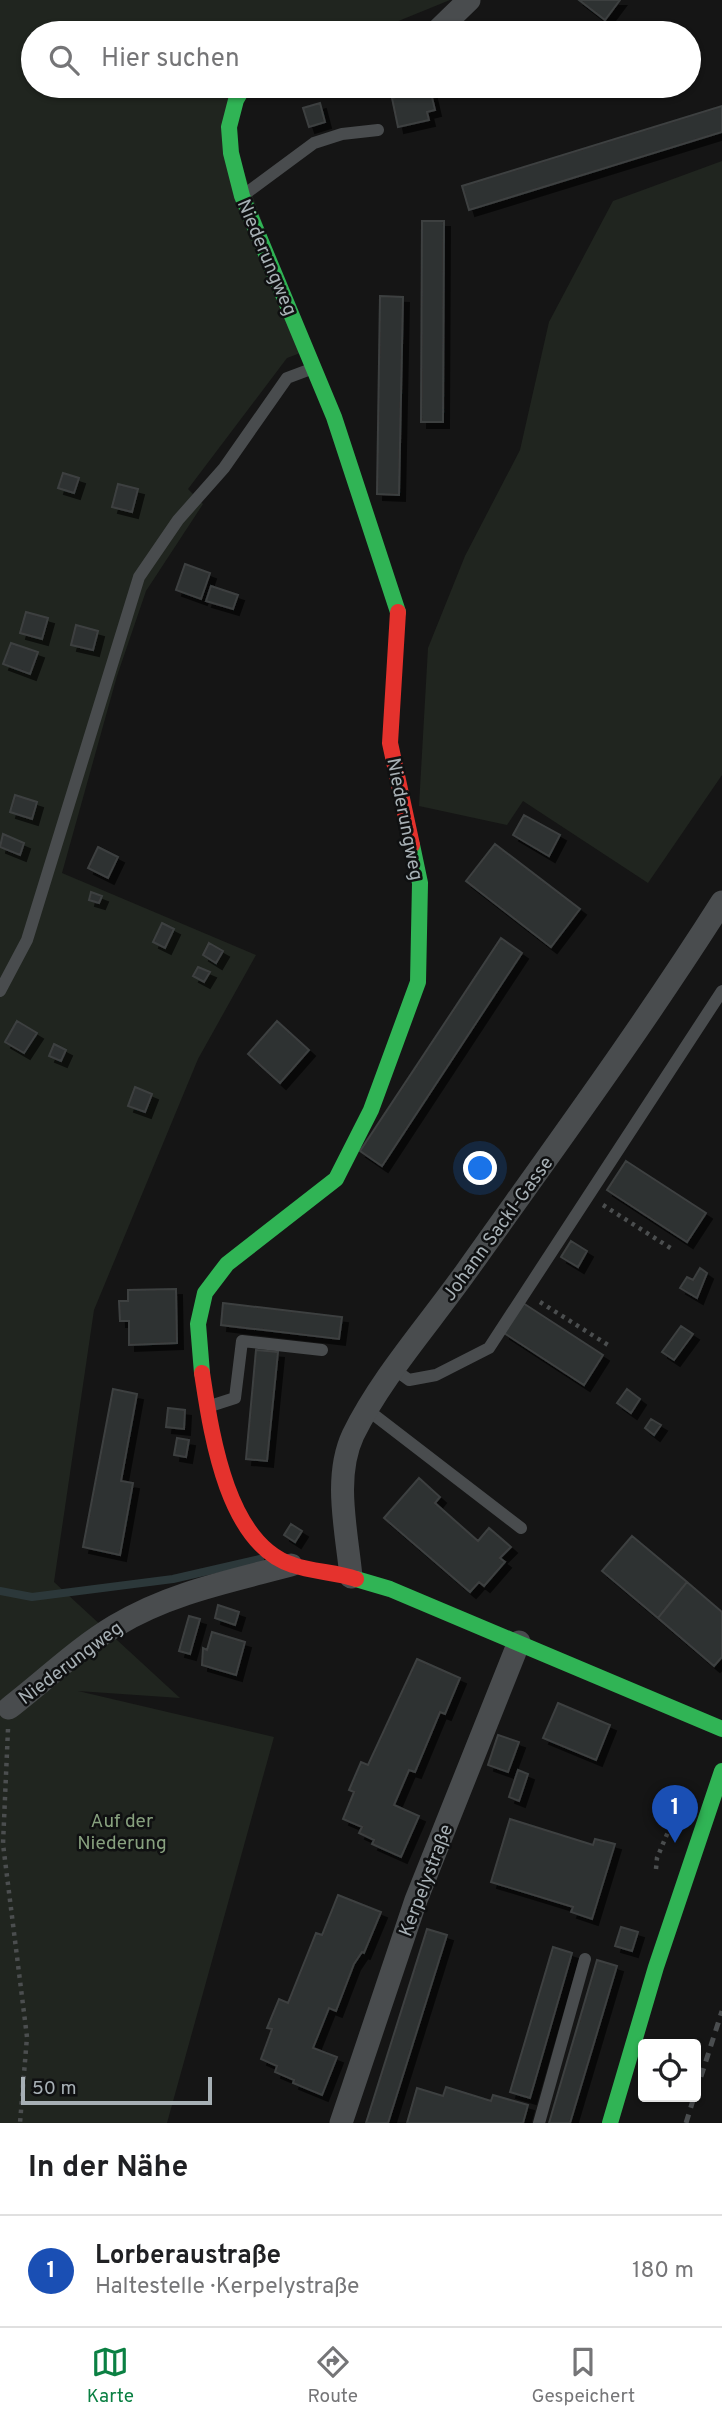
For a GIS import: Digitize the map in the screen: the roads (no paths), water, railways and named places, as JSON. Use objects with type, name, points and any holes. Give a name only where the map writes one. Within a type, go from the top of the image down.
[{"type":"street","points":[[447,21],[469,0]]},
{"type":"street","name":"Niederungweg","points":[[238,98],[226,122],[231,158],[242,196],[315,367],[398,608],[390,743],[420,883],[418,982],[371,1110],[336,1179],[227,1264],[205,1293],[198,1324],[199,1356],[206,1407],[224,1479],[245,1523],[263,1548],[291,1565],[351,1577],[390,1589],[722,1729]]},
{"type":"street","name":"Johann Sackl-Gasse","points":[[351,1577],[342,1485],[353,1437],[394,1369],[677,974],[722,902]]},
{"type":"street","name":"Niederungweg","points":[[9,1708],[114,1626],[152,1606],[189,1592],[291,1565]]},
{"type":"street","name":"Kerpelystraße","points":[[341,2123],[416,1900],[519,1642]]},
{"type":"street","points":[[610,2123],[656,1967],[722,1771]]},
{"type":"lane","points":[[242,196],[314,143],[342,134],[379,130]]},
{"type":"lane","points":[[0,991],[27,940],[139,577],[178,520],[224,468],[287,378],[315,367]]},
{"type":"lane","points":[[394,1369],[409,1380],[436,1375],[489,1348],[722,990]]},
{"type":"lane","points":[[206,1407],[235,1398],[242,1341],[322,1350]]},
{"type":"lane","points":[[369,1411],[521,1528]]},
{"type":"lane","points":[[539,2123],[585,1959]]},
{"type":"waterway","points":[[0,1591],[32,1597],[173,1579],[260,1559]]},
{"type":"railway","points":[[701,2076],[722,2011]]},
{"type":"railway","points":[[686,2123],[692,2102]]},
{"type":"place","name":"Lorberaustraße","points":[[675,1843]]},
{"type":"park label","name":"Auf der Niederung","points":[[122,1831]]}]
